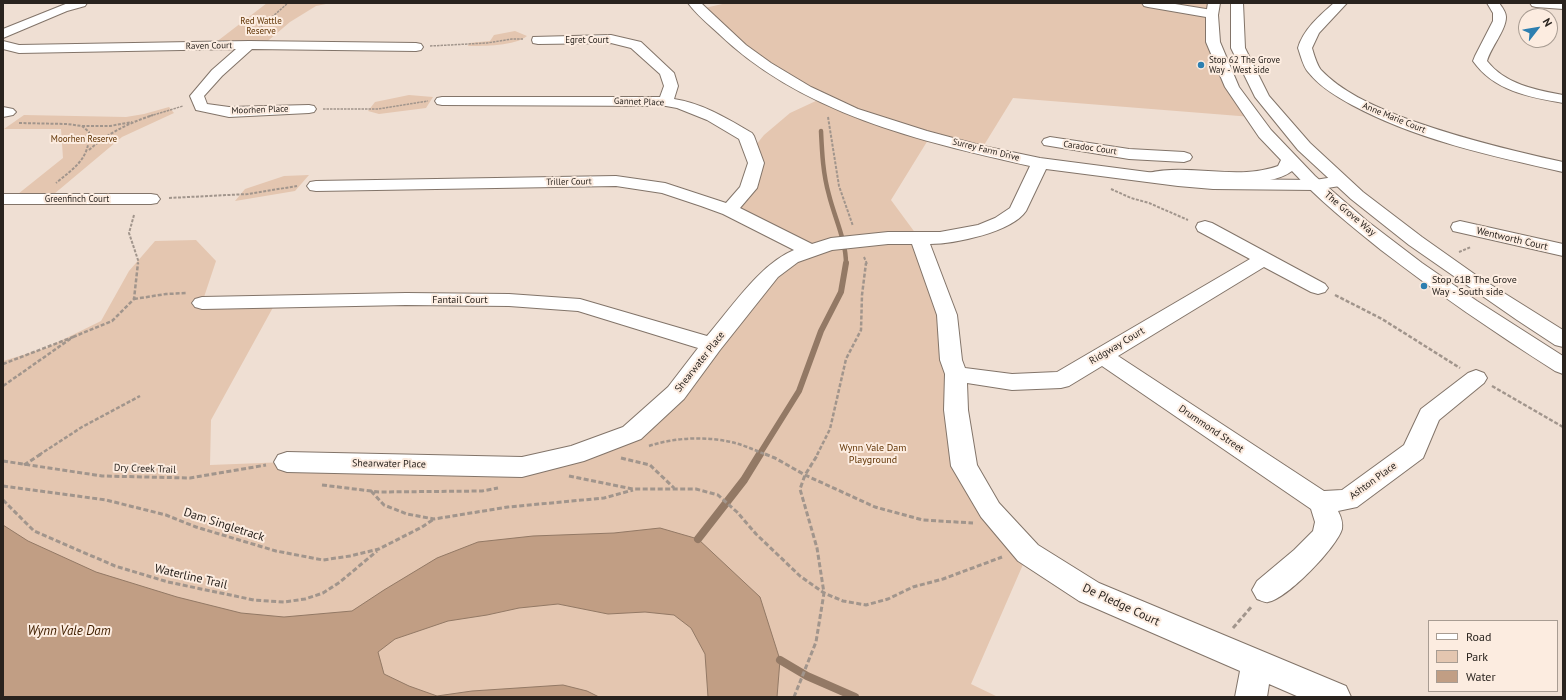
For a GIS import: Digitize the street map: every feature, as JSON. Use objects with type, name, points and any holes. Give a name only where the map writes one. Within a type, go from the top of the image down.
[{"type":"street","points":[[3,34],[63,8],[81,3]]},
{"type":"street","name":"Surrey Farm Drive","points":[[694,3],[741,48],[766,66],[806,90],[853,112],[929,136],[981,150],[1040,163],[1132,175],[1206,183],[1311,181]]},
{"type":"street","points":[[1148,3],[1236,10]]},
{"type":"street","name":"Anne Marie Court","points":[[1341,3],[1311,35],[1305,46],[1307,58],[1313,71],[1327,84],[1352,100],[1384,116],[1421,130],[1470,145],[1563,167]]},
{"type":"street","points":[[1493,3],[1499,12],[1500,18],[1480,61],[1486,71],[1503,81],[1523,89],[1563,99]]},
{"type":"street","points":[[1536,3],[1563,5]]},
{"type":"street","name":"The Grove Way","points":[[1213,8],[1213,41],[1231,85],[1260,126],[1289,159],[1311,181],[1377,237],[1429,277],[1532,347],[1563,366]]},
{"type":"street","name":"The Grove Way","points":[[1236,10],[1237,42],[1254,83],[1291,133],[1340,181],[1426,250],[1563,340]]},
{"type":"street","name":"Egret Court","points":[[538,40],[611,39],[636,45],[667,74],[671,86],[666,102]]},
{"type":"street","name":"Raven Court","points":[[3,45],[19,49],[234,45],[416,47]]},
{"type":"street","points":[[199,102],[197,96],[217,73],[249,45]]},
{"type":"street","name":"Gannet Place","points":[[442,101],[629,101],[680,104],[712,117],[746,136],[756,163],[748,188],[729,210]]},
{"type":"street","name":"Moorhen Place","points":[[199,102],[201,107],[228,112],[309,109]]},
{"type":"street","name":"Caradoc Court","points":[[1050,142],[1129,154],[1184,157]]},
{"type":"street","name":"Caradoc Court","points":[[1129,154],[1132,175]]},
{"type":"street","points":[[1249,176],[1282,171],[1286,167],[1289,159]]},
{"type":"street","name":"Shearwater Place","points":[[287,462],[522,467],[575,454],[632,433],[676,393],[712,345],[771,272],[791,258],[820,247],[856,241],[888,238],[940,238],[983,229],[1001,222],[1017,211],[1027,193],[1040,163]]},
{"type":"street","points":[[1154,177],[1188,175],[1249,176],[1311,181],[1340,181]]},
{"type":"street","name":"Triller Court","points":[[316,186],[616,181],[665,188],[729,210],[820,247]]},
{"type":"street","name":"Greenfinch Court","points":[[3,199],[150,199]]},
{"type":"street","points":[[1205,227],[1318,288]]},
{"type":"street","name":"Wentworth Court","points":[[1460,227],[1563,250]]},
{"type":"street","name":"De Pledge Court","points":[[919,238],[947,315],[951,360],[956,374],[956,410],[964,466],[990,510],[1003,526],[1028,553],[1089,592],[1335,697]]},
{"type":"street","name":"Ridgway Court","points":[[956,374],[1012,382],[1061,380],[1264,258]]},
{"type":"street","name":"Fantail Court","points":[[202,303],[509,300],[580,305],[712,345]]},
{"type":"street","name":"Drummond Street","points":[[1102,355],[1320,502]]},
{"type":"street","name":"Ashton Place","points":[[1320,502],[1348,500],[1414,451],[1429,415],[1476,378]]},
{"type":"street","points":[[1267,590],[1304,558],[1326,536],[1329,523],[1320,502]]},
{"type":"street","points":[[1251,697],[1257,664]]},
{"type":"path","points":[[234,45],[266,23],[288,3]]},
{"type":"path","points":[[416,47],[487,43],[512,39],[538,40]]},
{"type":"path","points":[[309,109],[378,109],[419,102],[442,101]]},
{"type":"path","points":[[5,112],[8,123],[110,126],[139,120],[199,102]]},
{"type":"path","points":[[794,697],[816,642],[824,594],[817,548],[800,489],[805,475],[819,452],[830,429],[846,359],[861,330],[862,295],[867,265],[856,241],[839,186],[834,144],[829,130],[828,116]]},
{"type":"path","points":[[40,199],[80,162],[87,152],[104,137],[139,120]]},
{"type":"path","points":[[82,126],[89,132],[90,143],[87,152]]},
{"type":"path","points":[[1102,171],[1104,181],[1110,189],[1149,203],[1205,227]]},
{"type":"path","points":[[134,299],[138,260],[129,233],[135,210],[150,199],[248,194],[290,186],[316,186]]},
{"type":"path","points":[[1318,288],[1350,302],[1382,319],[1476,378],[1563,427]]},
{"type":"path","points":[[3,364],[112,321],[134,299],[166,294],[186,293],[202,303]]},
{"type":"path","points":[[3,386],[73,337]]},
{"type":"path","points":[[24,465],[82,427],[140,396]]},
{"type":"path","points":[[735,443],[776,458],[805,475],[875,507],[923,520],[1003,526]]},
{"type":"path","points":[[617,457],[650,465],[674,488]]},
{"type":"path","name":"Dry Creek Trail","points":[[3,461],[102,476],[190,478],[287,462]]},
{"type":"path","points":[[564,475],[636,489],[696,489],[718,495],[737,512],[756,534],[800,576],[824,594],[843,602],[866,605],[888,599],[913,586],[943,579],[1000,557],[1028,553]]},
{"type":"path","name":"Dam Singletrack","points":[[3,486],[106,500],[166,514],[196,527],[276,551],[323,560],[350,556],[379,549],[422,527],[434,519]]},
{"type":"path","points":[[371,491],[384,505],[407,514],[434,519],[508,507],[604,498],[636,489]]},
{"type":"path","name":"Waterline Trail","points":[[3,500],[34,531],[114,566],[168,582],[254,600],[284,602],[305,599],[323,593],[340,582],[379,549]]},
{"type":"path","points":[[1215,647],[1267,590]]},
{"type":"green space","name":"Red Wattle Reserve","points":[[267,3],[331,3],[316,6],[290,22],[263,45],[211,46]]},
{"type":"green space","points":[[727,3],[1214,3],[1213,30],[1252,117],[1013,98],[981,150],[853,112],[766,66],[700,9]]},
{"type":"green space","points":[[515,31],[527,36],[507,44],[468,46],[469,43],[490,41],[494,35]]},
{"type":"green space","points":[[409,95],[433,97],[426,108],[379,114],[368,111],[375,102]]},
{"type":"green space","name":"Wynn Vale Dam Playground","points":[[818,100],[928,140],[891,200],[919,238],[947,315],[964,466],[1028,553],[971,684],[998,697],[3,697],[3,361],[46,348],[101,321],[129,271],[155,241],[196,240],[216,261],[202,303],[276,302],[211,420],[210,465],[287,462],[522,467],[632,433],[771,273],[809,250],[729,210],[748,188],[751,151],[764,135],[790,113]]},
{"type":"green space","name":"Moorhen Reserve","points":[[169,107],[174,113],[122,137],[54,194],[18,194],[63,158],[61,129],[4,129],[24,115],[126,117]]},
{"type":"green space","points":[[309,175],[295,191],[235,201],[245,189],[284,176]]},
{"type":"water","name":"Wynn Vale Dam","points":[[3,525],[28,541],[96,572],[177,597],[241,613],[284,617],[352,611],[437,558],[478,542],[533,536],[614,533],[660,528],[698,539],[760,597],[780,660],[777,697],[708,697],[705,654],[691,628],[674,615],[645,612],[608,614],[558,604],[519,608],[448,621],[395,639],[378,652],[384,674],[409,686],[437,696],[472,691],[563,685],[587,691],[599,697],[3,697]]},
{"type":"waterway","points":[[821,131],[825,179],[842,238],[846,255],[846,263]]},
{"type":"waterway","points":[[759,455],[799,391],[821,331],[841,292],[846,263]]},
{"type":"waterway","points":[[698,539],[744,480],[760,454]]},
{"type":"waterway","points":[[780,660],[807,676],[855,697]]},
{"type":"place","name":"Stop 62 The Grove Way - West side","points":[[1201,65]]},
{"type":"place","name":"Stop 61B The Grove Way - South side","points":[[1424,286]]}]
